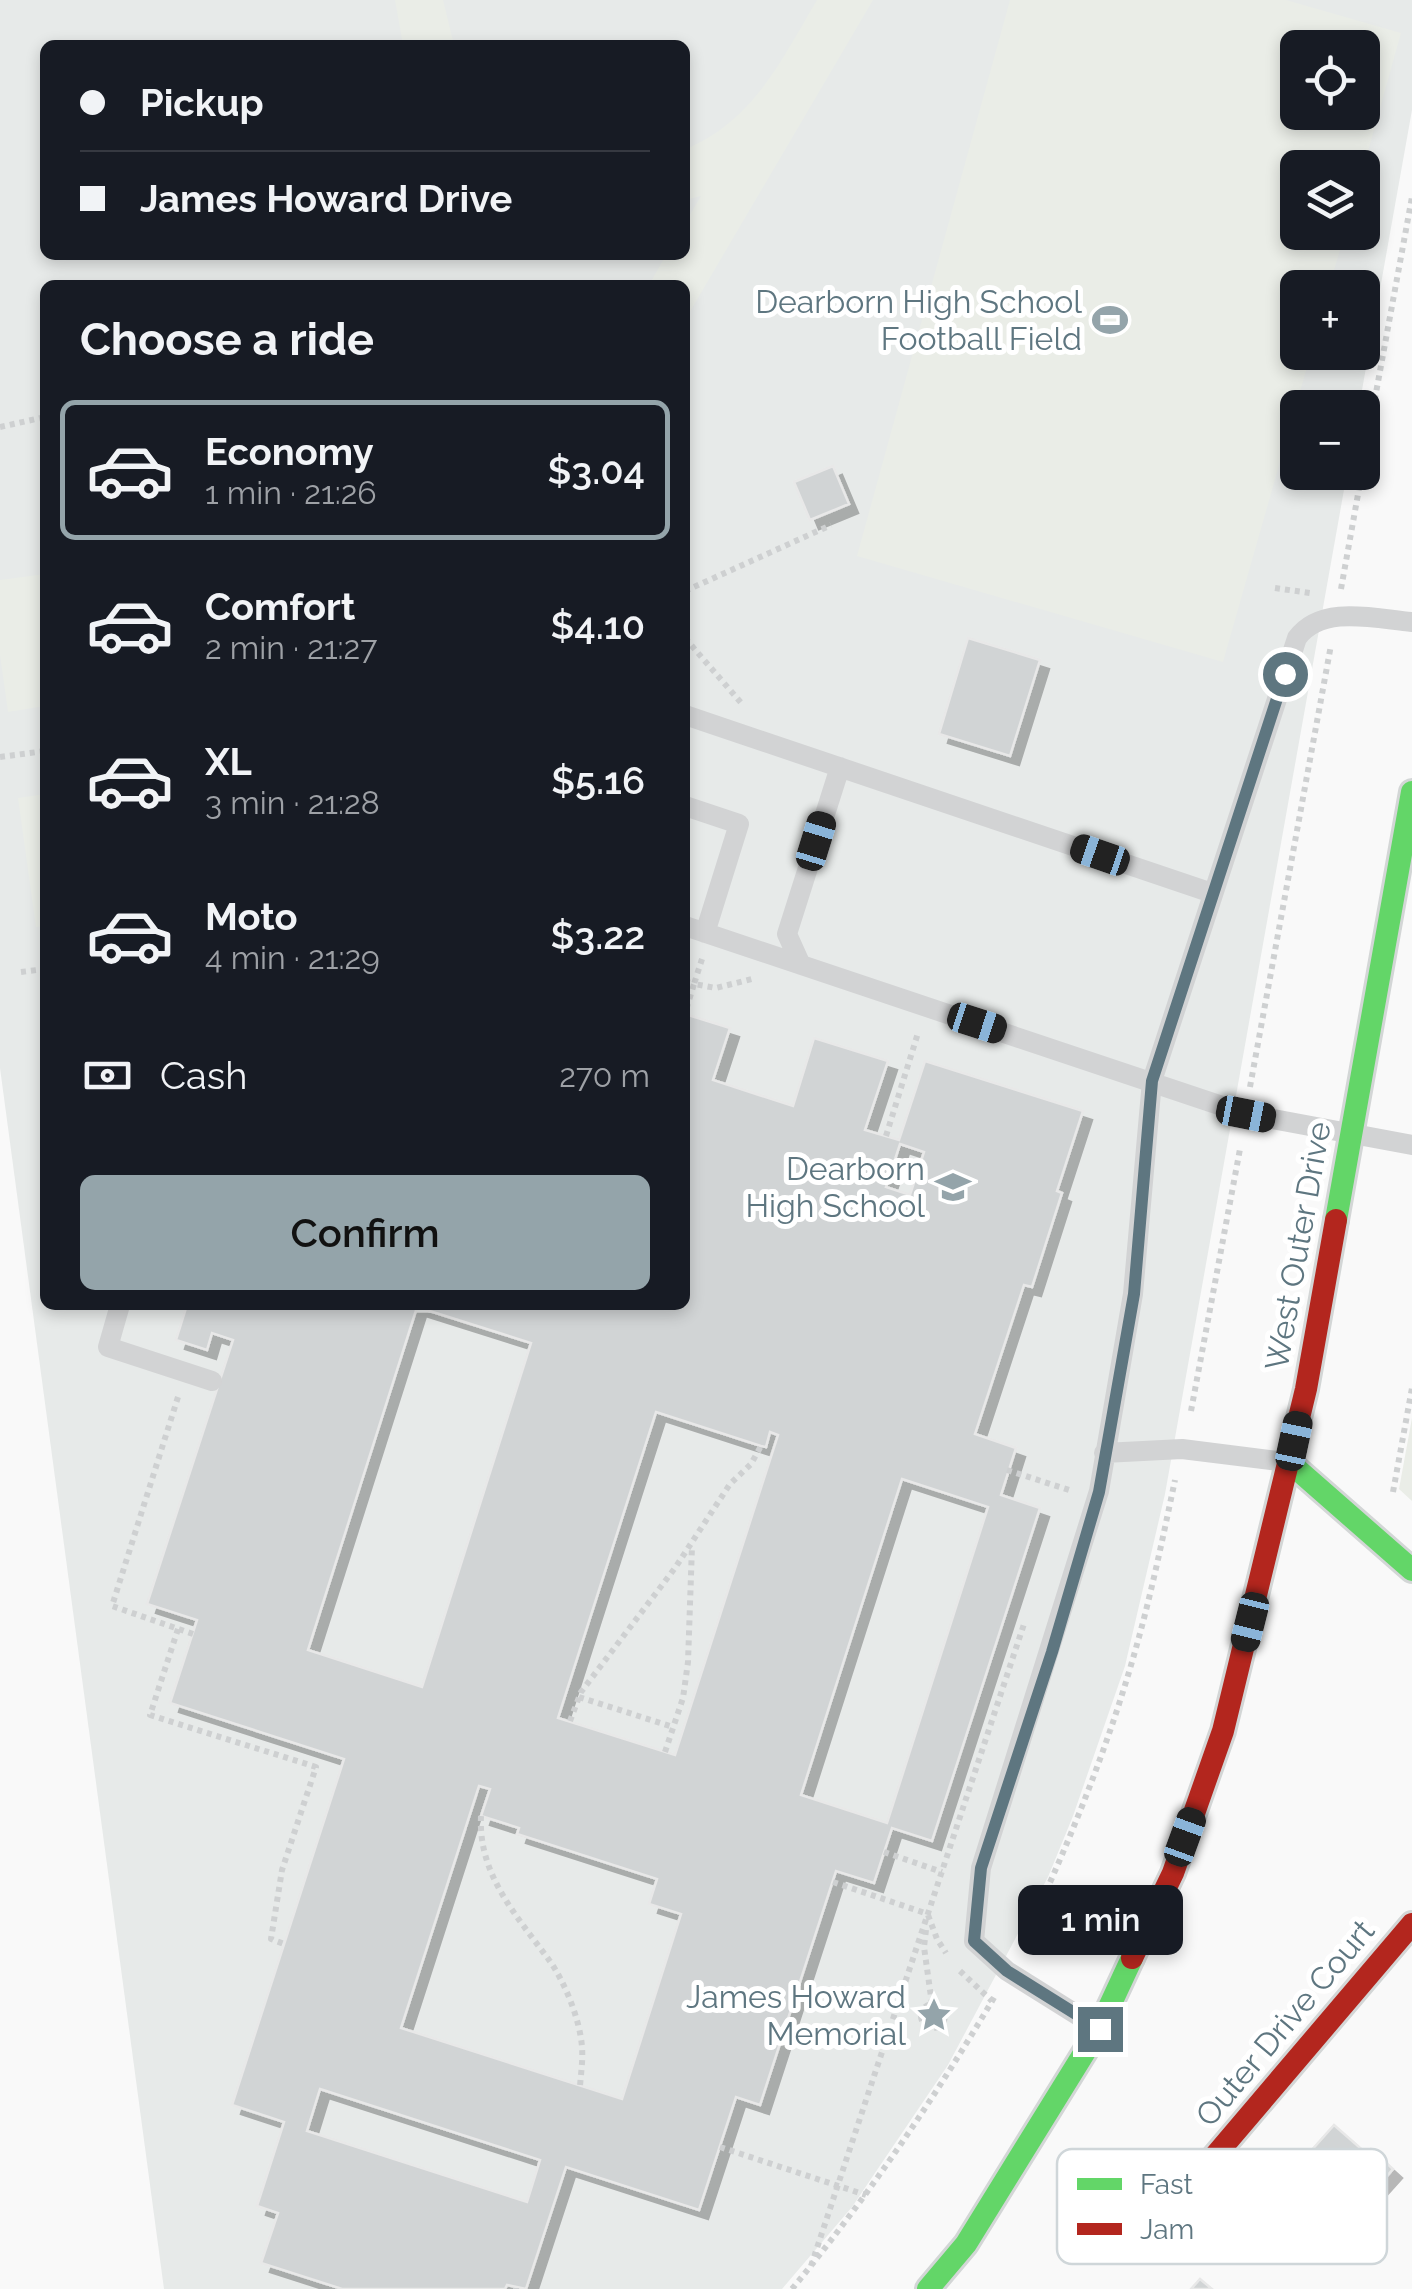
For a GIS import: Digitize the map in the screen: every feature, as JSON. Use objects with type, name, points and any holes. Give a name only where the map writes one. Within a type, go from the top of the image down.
[{"type":"main road","name":"West Outer Drive","points":[[928,2289],[966,2244],[1100,2029],[1172,1873],[1223,1730],[1290,1462],[1412,792]]},
{"type":"main road","points":[[1290,1462],[1412,1570]]},
{"type":"main road","name":"Outer Drive Court","points":[[1221,2149],[1412,1924]]},
{"type":"lane","points":[[1100,2029],[1007,1971],[974,1941],[981,1868],[1052,1652],[1099,1492],[1134,1294],[1152,1081],[1297,638],[1303,630],[1336,616],[1412,622]]},
{"type":"lane","points":[[690,717],[1212,893]]},
{"type":"lane","points":[[801,965],[787,934],[840,766]]},
{"type":"lane","points":[[690,808],[739,824],[695,930],[1246,1114],[1412,1145]]},
{"type":"lane","points":[[119,1310],[108,1347],[212,1381]]},
{"type":"lane","points":[[1104,1453],[1182,1449],[1290,1462]]},
{"type":"path","points":[[1377,390],[1412,197]]},
{"type":"path","points":[[0,427],[40,418]]},
{"type":"path","points":[[1339,598],[1359,490]]},
{"type":"path","points":[[690,589],[831,525]]},
{"type":"path","points":[[1250,1086],[1331,642]]},
{"type":"path","points":[[690,644],[779,746]]},
{"type":"path","points":[[0,757],[40,752]]},
{"type":"path","points":[[690,982],[716,988],[752,979],[752,949]]},
{"type":"path","points":[[21,972],[40,969]]},
{"type":"path","points":[[690,997],[694,984]]},
{"type":"path","points":[[900,1027],[936,1039]]},
{"type":"path","points":[[886,1136],[918,1033]]},
{"type":"path","points":[[1190,1411],[1240,1149]]},
{"type":"path","points":[[185,1372],[112,1606],[193,1634]]},
{"type":"path","points":[[1392,1492],[1412,1388]]},
{"type":"path","points":[[570,1721],[579,1697],[692,1543],[730,1484],[752,1464],[761,1446]]},
{"type":"path","points":[[1008,1470],[1068,1490],[1074,1473]]},
{"type":"path","points":[[1020,1947],[1057,1869],[1120,1698],[1139,1636],[1175,1480]]},
{"type":"path","points":[[666,1752],[688,1662],[692,1543]]},
{"type":"path","points":[[811,2266],[1026,1618]]},
{"type":"path","points":[[178,1629],[150,1715],[316,1768],[282,1870],[271,1938],[284,1944]]},
{"type":"path","points":[[579,1697],[674,1727]]},
{"type":"path","points":[[481,1816],[480,1834],[494,1881],[526,1933],[551,1962],[570,2002],[582,2045],[580,2086]]},
{"type":"path","points":[[884,1852],[942,1872]]},
{"type":"path","points":[[833,1882],[928,1914]]},
{"type":"path","points":[[928,1914],[924,1946],[932,2004]]},
{"type":"path","points":[[792,2289],[928,2108],[994,1996]]},
{"type":"path","points":[[720,2147],[866,2195]]},
{"type":"shaded area","name":"Dearborn High School","points":[[0,0],[1412,0],[1412,110],[1380,289],[1380,270],[1280,270],[1280,370],[1366,370],[1362,390],[1280,390],[1280,490],[1344,490],[1165,1494],[1125,1666],[1048,1877],[948,2065],[852,2207],[782,2289],[164,2289],[0,1068]]},
{"type":"shaded area","points":[[395,0],[443,0],[453,40],[402,40]]},
{"type":"shaded area","points":[[817,0],[873,0],[690,311],[690,280],[652,280],[663,260],[690,260],[690,215],[701,196],[690,199],[690,146],[729,123],[778,66]]},
{"type":"shaded area","name":"Dearborn High School Football Field","points":[[1010,0],[1286,0],[1401,33],[1380,108],[1380,30],[1280,30],[1280,130],[1374,130],[1368,150],[1280,150],[1280,250],[1340,250],[1334,270],[1280,270],[1280,370],[1306,370],[1300,390],[1280,390],[1280,462],[1223,662],[857,556]]},
{"type":"shaded area","points":[[40,575],[40,707],[8,712],[0,655],[0,580]]},
{"type":"shaded area","points":[[40,795],[40,927],[36,927],[18,798]]},
{"type":"shaded area","points":[[1412,1418],[1412,1501],[1399,1489]]},
{"type":"building","points":[[833,466],[849,504],[810,520],[794,482]]},
{"type":"building","points":[[968,638],[1040,660],[1010,756],[939,734]]},
{"type":"building","points":[[690,1016],[730,1028],[713,1080],[793,1106],[814,1038],[888,1061],[865,1130],[899,1140],[925,1061],[1083,1111],[1032,1287],[1024,1285],[975,1434],[1016,1448],[1001,1495],[1040,1508],[932,1841],[892,1828],[874,1883],[836,1871],[760,2105],[736,2097],[699,2210],[566,2167],[526,2289],[507,2285],[505,2289],[342,2289],[261,2263],[278,2213],[257,2206],[284,2122],[232,2105],[344,1759],[170,1703],[197,1620],[147,1604],[233,1340],[212,1333],[207,1350],[176,1340],[185,1310],[416,1310],[308,1650],[422,1687],[531,1343],[426,1310],[690,1310]],"holes":[[[900,1144],[924,1152],[910,1195],[886,1187]],[[656,1412],[766,1447],[770,1432],[778,1435],[675,1755],[558,1718]],[[902,1479],[988,1507],[887,1823],[801,1795]],[[479,1786],[490,1789],[481,1816],[519,1828],[517,1834],[657,1879],[649,1904],[681,1914],[622,2099],[401,2028]],[[320,2089],[540,2160],[527,2202],[307,2131]]]},
{"type":"building","points":[[1334,2125],[1361,2149],[1313,2149]]},
{"type":"building","points":[[1200,2279],[1212,2289],[1191,2289]]},
{"type":"traffic: fast","points":[[1336,1220],[1412,792]]},
{"type":"traffic: fast","points":[[1290,1463],[1412,1570]]},
{"type":"traffic: fast","points":[[928,2289],[966,2244],[1099,2029],[1132,1958]]},
{"type":"traffic: jam","points":[[1132,1958],[1173,1873],[1223,1731],[1306,1389],[1336,1220]]},
{"type":"traffic: jam","points":[[1221,2149],[1412,1924]]},
{"type":"place","name":"Dearborn High School Football Field","points":[[1110,320]]},
{"type":"place","name":"Dearborn High School","points":[[953,1187]]},
{"type":"place","name":"James Howard Memorial","points":[[934,2015]]},
{"type":"route","points":[[1100,2029],[1007,1971],[974,1941],[981,1868],[1052,1652],[1099,1492],[1134,1294],[1152,1081],[1285,674]]}]
